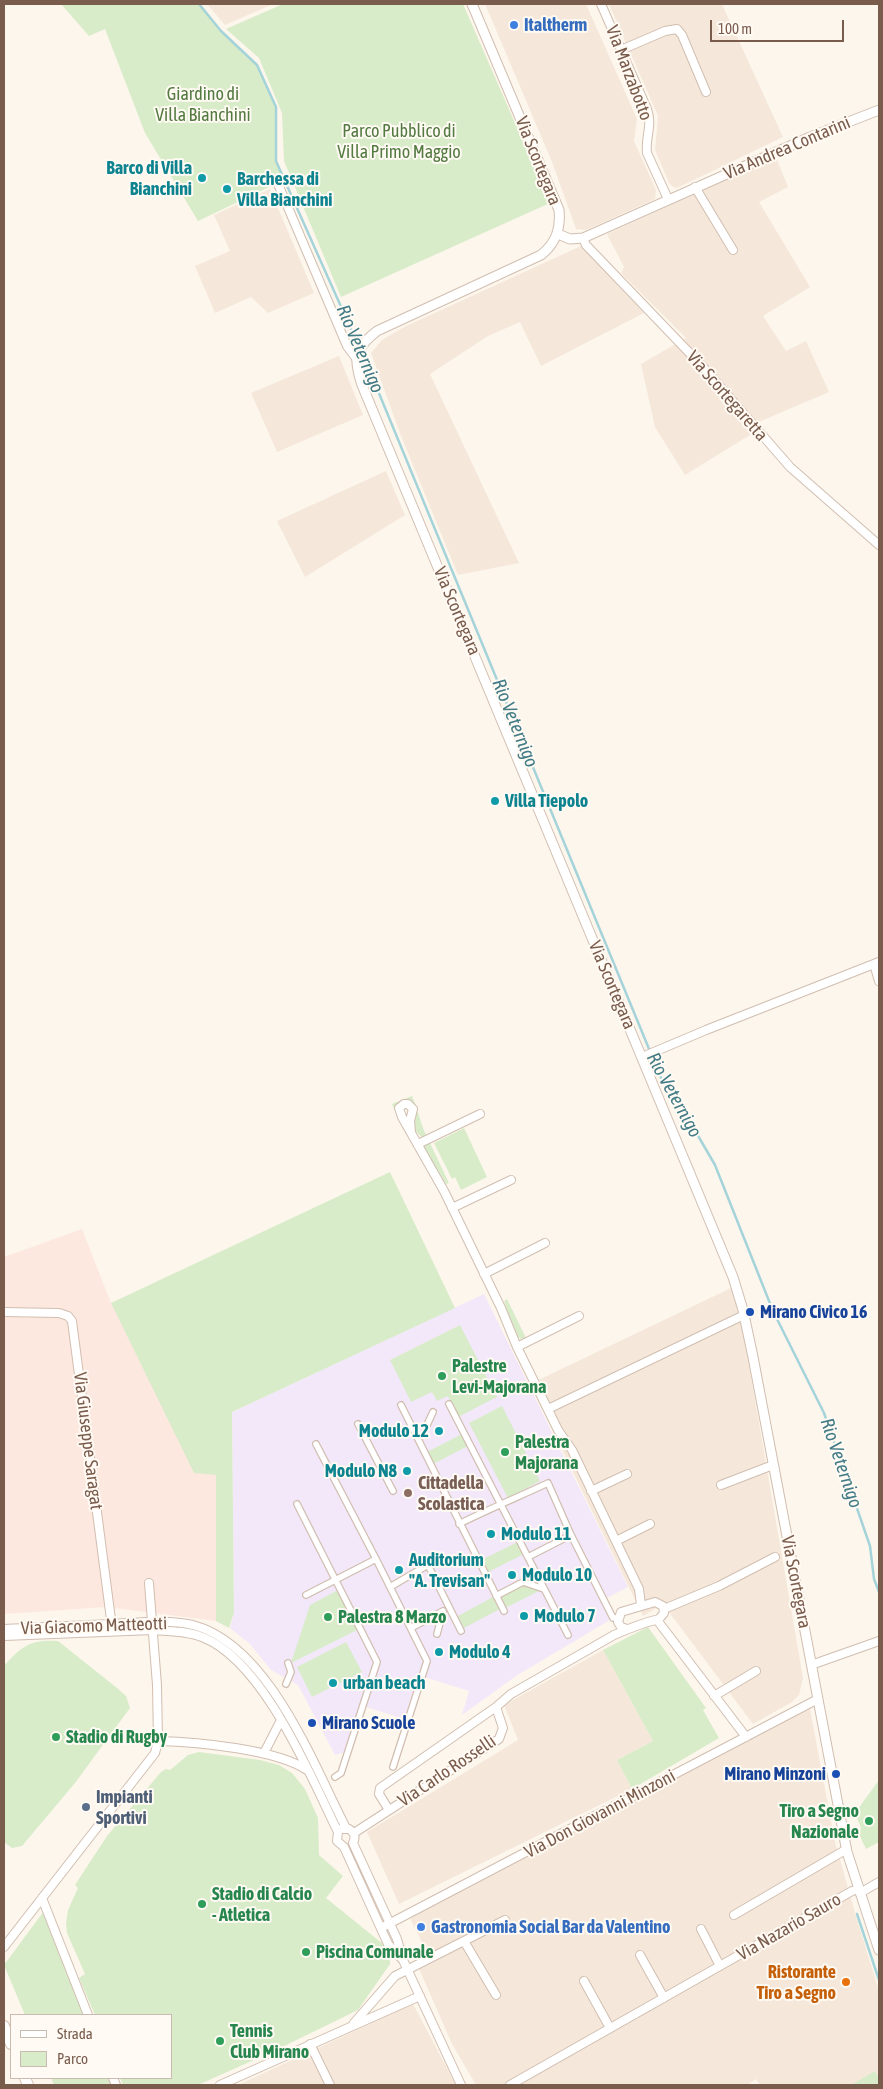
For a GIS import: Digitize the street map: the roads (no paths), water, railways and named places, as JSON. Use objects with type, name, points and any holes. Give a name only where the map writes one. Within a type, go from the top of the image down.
[{"type":"main road","points":[[4,2026],[10,2041]]},
{"type":"street","name":"Via Scortegara","points":[[472,4],[559,210],[560,226],[558,234]]},
{"type":"street","name":"Via Marzabotto","points":[[601,4],[649,115],[650,127],[647,153],[668,199]]},
{"type":"street","points":[[621,50],[665,30],[677,29],[682,35],[706,92]]},
{"type":"street","name":"Via Andrea Contarini","points":[[583,238],[810,137],[879,110]]},
{"type":"street","name":"Via Scortegara","points":[[278,184],[347,346],[357,355],[362,385],[729,1268],[744,1315],[847,1848],[879,1950]]},
{"type":"street","points":[[695,187],[733,250]]},
{"type":"street","points":[[357,355],[364,342],[385,327],[541,255],[551,246],[558,234],[570,239],[583,238]]},
{"type":"street","name":"Via Scortegaretta","points":[[583,238],[586,245],[703,367],[790,467],[879,545]]},
{"type":"street","points":[[642,1058],[706,1030],[876,963],[879,981]]},
{"type":"street","points":[[418,1144],[480,1114]]},
{"type":"street","points":[[411,1132],[452,1208],[558,1430],[572,1450],[592,1491],[639,1589],[641,1606]]},
{"type":"street","points":[[452,1208],[511,1180]]},
{"type":"street","points":[[484,1274],[545,1243]]},
{"type":"street","name":"Via Giuseppe Saragat","points":[[4,1312],[59,1313],[68,1316],[72,1321],[112,1628]]},
{"type":"street","points":[[548,1409],[744,1315]]},
{"type":"street","points":[[517,1347],[579,1316]]},
{"type":"street","points":[[449,1404],[568,1635]]},
{"type":"street","points":[[401,1405],[504,1611]]},
{"type":"street","points":[[427,1425],[433,1412]]},
{"type":"street","points":[[358,1424],[393,1491]]},
{"type":"street","points":[[316,1444],[427,1662],[393,1767]]},
{"type":"street","points":[[721,1485],[773,1465]]},
{"type":"street","points":[[592,1491],[627,1474]]},
{"type":"street","points":[[460,1524],[500,1503],[510,1501],[548,1483],[613,1618],[618,1620],[622,1627],[627,1629]]},
{"type":"street","points":[[297,1504],[377,1662],[341,1773],[335,1776]]},
{"type":"street","points":[[616,1541],[650,1524]]},
{"type":"street","points":[[528,1557],[572,1535]]},
{"type":"street","points":[[664,1610],[776,1557]]},
{"type":"street","points":[[306,1595],[376,1559]]},
{"type":"street","points":[[390,1587],[438,1559]]},
{"type":"street","points":[[428,1565],[461,1631]]},
{"type":"street","points":[[4,1947],[155,1753],[158,1741],[157,1684],[148,1582]]},
{"type":"street","points":[[496,1596],[523,1582],[544,1589]]},
{"type":"street","points":[[639,1589],[652,1602]]},
{"type":"street","points":[[614,1635],[618,1620],[624,1610],[658,1602],[664,1610],[663,1616],[657,1620],[746,1737]]},
{"type":"street","points":[[411,1628],[443,1611],[437,1634]]},
{"type":"street","name":"Via Carlo Rosselli","points":[[354,1833],[500,1739],[502,1728],[496,1707],[511,1694],[614,1635],[648,1620],[657,1620]]},
{"type":"street","name":"Via Giacomo Matteotti","points":[[4,1636],[112,1628],[193,1625],[226,1639],[248,1659],[271,1686],[290,1718],[346,1828]]},
{"type":"street","name":"Via Giacomo Matteotti","points":[[153,1626],[202,1636],[226,1649],[256,1681],[281,1720],[307,1770],[338,1832],[337,1841],[344,1847],[388,1944],[403,1960]]},
{"type":"street","name":"Via Giacomo Matteotti","points":[[4,1629],[112,1628]]},
{"type":"street","points":[[811,1665],[879,1641]]},
{"type":"street","points":[[286,1684],[291,1672],[288,1663]]},
{"type":"street","points":[[714,1696],[756,1671]]},
{"type":"street","name":"Via Don Giovanni Minzoni","points":[[381,1928],[818,1700]]},
{"type":"street","points":[[389,1810],[379,1794],[380,1788],[496,1707]]},
{"type":"street","points":[[264,1753],[281,1720]]},
{"type":"street","points":[[158,1741],[184,1742],[264,1753],[300,1765],[307,1770]]},
{"type":"street","points":[[338,1832],[346,1828],[354,1833],[355,1840],[353,1843],[344,1847]]},
{"type":"street","name":"Via Giacomo Matteotti","points":[[353,1843],[390,1924],[403,1960],[461,2085]]},
{"type":"street","points":[[734,1915],[847,1848]]},
{"type":"street","name":"Via Nazario Sauro","points":[[510,2085],[852,1891],[860,1891],[879,1882]]},
{"type":"street","points":[[42,1898],[88,2014]]},
{"type":"street","points":[[350,2026],[366,2011],[395,1976],[505,1920]]},
{"type":"street","name":"Via Nazario Sauro","points":[[701,1929],[720,1966]]},
{"type":"street","points":[[464,1941],[496,1995]]},
{"type":"street","points":[[640,1955],[664,1998]]},
{"type":"street","points":[[584,1981],[610,2028]]},
{"type":"street","points":[[220,2085],[420,1996]]},
{"type":"street","points":[[310,2044],[330,2085]]},
{"type":"waterway","name":"Rio Veternigo","points":[[199,4],[221,31],[257,65],[276,107],[276,161],[359,347]]},
{"type":"waterway","name":"Rio Veternigo","points":[[362,352],[661,1078],[715,1165],[773,1311],[824,1413],[870,1546],[874,1579],[879,1592]]},
{"type":"waterway","points":[[857,1914],[879,1980]]},
{"type":"place","name":"Italtherm","points":[[514,25]]},
{"type":"place","name":"Barco di Villa Bianchini","points":[[202,178]]},
{"type":"place","name":"Barchessa di Villa Bianchini","points":[[227,189]]},
{"type":"place","name":"Villa Tiepolo","points":[[495,801]]},
{"type":"place","name":"Mirano Civico 16","points":[[750,1312]]},
{"type":"place","name":"Palestre Levi-Majorana","points":[[442,1376]]},
{"type":"place","name":"Modulo 12","points":[[439,1431]]},
{"type":"place","name":"Palestra Majorana","points":[[505,1452]]},
{"type":"place","name":"Modulo N8","points":[[407,1471]]},
{"type":"place","name":"Cittadella Scolastica","points":[[408,1493]]},
{"type":"place","name":"Modulo 11","points":[[491,1534]]},
{"type":"place","name":"Auditorium \"A. Trevisan\"","points":[[399,1570]]},
{"type":"place","name":"Modulo 10","points":[[512,1575]]},
{"type":"place","name":"Modulo 7","points":[[524,1616]]},
{"type":"place","name":"Palestra 8 Marzo","points":[[328,1617]]},
{"type":"place","name":"Modulo 4","points":[[439,1652]]},
{"type":"place","name":"urban beach","points":[[333,1683]]},
{"type":"place","name":"Mirano Scuole","points":[[312,1723]]},
{"type":"place","name":"Stadio di Rugby","points":[[56,1737]]},
{"type":"place","name":"Mirano Minzoni","points":[[836,1774]]},
{"type":"place","name":"Impianti Sportivi","points":[[86,1807]]},
{"type":"place","name":"Tiro a Segno Nazionale","points":[[869,1821]]},
{"type":"place","name":"Stadio di Calcio - Atletica","points":[[202,1904]]},
{"type":"place","name":"Gastronomia Social Bar da Valentino","points":[[421,1927]]},
{"type":"place","name":"Piscina Comunale","points":[[306,1952]]},
{"type":"place","name":"Ristorante Tiro a Segno","points":[[846,1982]]},
{"type":"place","name":"Tennis Club Mirano","points":[[220,2041]]},
{"type":"park label","name":"Giardino di Villa Bianchini","points":[[203,104]]},
{"type":"park label","name":"Parco Pubblico di Villa Primo Maggio","points":[[399,141]]}]
